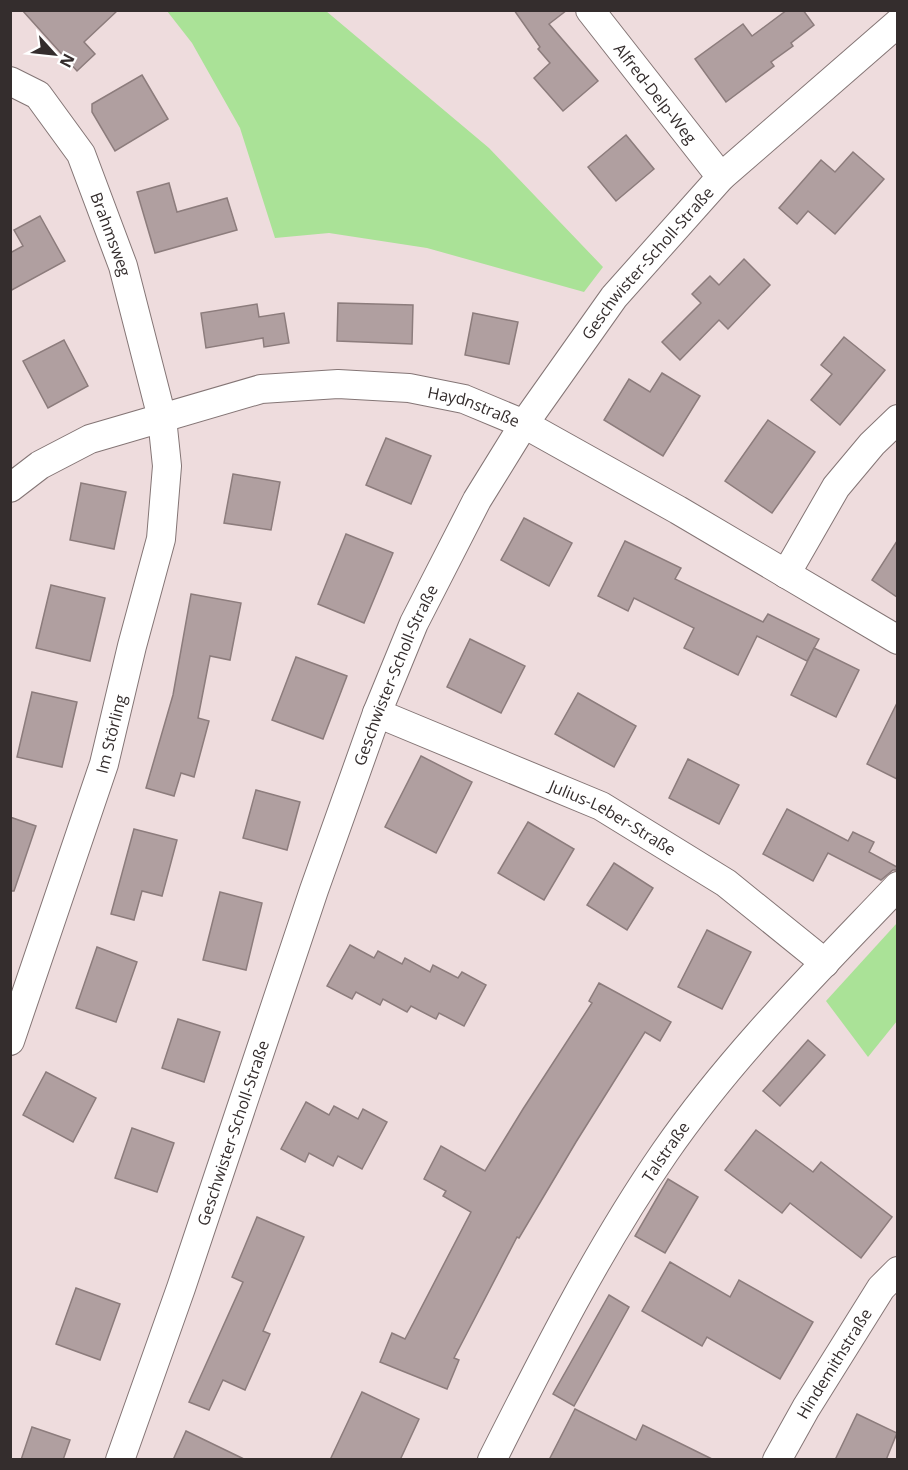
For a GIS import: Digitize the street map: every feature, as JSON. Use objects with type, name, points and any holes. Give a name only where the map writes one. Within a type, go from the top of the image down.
[{"type":"street","name":"Alfred-Delp-Weg","points":[[590,10],[721,177]]},
{"type":"street","name":"Geschwister-Scholl-Straße","points":[[120,1460],[181,1288],[314,890],[376,713],[414,623],[477,500],[524,424],[614,297],[721,177],[897,23]]},
{"type":"street","name":"Brahmsweg","points":[[10,81],[38,95],[81,154],[123,266],[162,418]]},
{"type":"street","name":"Haydnstraße","points":[[10,488],[40,465],[90,439],[261,389],[338,384],[409,388],[464,399],[524,424],[678,510],[897,640]]},
{"type":"street","name":"Im Störling","points":[[10,1041],[104,764],[132,646],[161,539],[167,466],[162,418]]},
{"type":"street","points":[[786,574],[836,487],[897,418]]},
{"type":"street","name":"Julius-Leber-Straße","points":[[376,713],[601,806],[726,883],[825,963]]},
{"type":"street","name":"Talstraße","points":[[492,1460],[611,1234],[665,1151],[713,1087],[897,886]]},
{"type":"street","name":"Hindemithstraße","points":[[777,1460],[806,1408],[881,1288],[897,1271]]},
{"type":"green space","points":[[167,11],[326,11],[489,148],[603,267],[584,292],[427,248],[329,233],[275,238],[240,128],[192,43]]},
{"type":"green space","points":[[897,923],[897,1021],[868,1057],[826,1001]]},
{"type":"building","points":[[22,10],[118,10],[84,42],[95,54],[77,71]]},
{"type":"building","points":[[514,10],[567,10],[549,24],[598,81],[563,111],[534,78],[550,63],[538,49],[540,47]]},
{"type":"building","points":[[787,10],[803,10],[814,25],[791,43],[793,46],[771,62],[774,66],[726,102],[695,59],[743,24],[752,36]]},
{"type":"building","points":[[142,75],[168,119],[115,151],[92,112],[92,104]]},
{"type":"building","points":[[626,135],[654,169],[616,201],[588,167]]},
{"type":"building","points":[[853,152],[884,179],[835,234],[808,211],[797,224],[779,208],[821,160],[835,172]]},
{"type":"building","points":[[169,183],[177,212],[227,198],[237,230],[155,253],[137,192]]},
{"type":"building","points":[[40,216],[65,261],[10,291],[10,253],[23,246],[14,230]]},
{"type":"building","points":[[744,259],[770,285],[728,329],[719,320],[680,360],[662,342],[701,303],[692,294],[710,276],[719,285]]},
{"type":"building","points":[[338,303],[413,305],[412,344],[337,341]]},
{"type":"building","points":[[257,304],[259,317],[284,313],[289,343],[264,347],[263,338],[206,348],[201,313]]},
{"type":"building","points":[[473,313],[518,322],[509,364],[465,355]]},
{"type":"building","points":[[844,337],[885,370],[840,425],[811,400],[832,374],[821,365]]},
{"type":"building","points":[[64,340],[88,386],[48,408],[23,361]]},
{"type":"building","points":[[662,373],[700,396],[663,456],[604,420],[629,379],[650,392]]},
{"type":"building","points":[[768,420],[815,452],[772,513],[725,481]]},
{"type":"building","points":[[386,438],[431,456],[411,504],[366,485]]},
{"type":"building","points":[[233,474],[280,482],[271,530],[224,523]]},
{"type":"building","points":[[81,483],[126,492],[114,549],[70,540]]},
{"type":"building","points":[[524,518],[572,543],[549,586],[501,560]]},
{"type":"building","points":[[346,534],[393,553],[364,623],[318,604]]},
{"type":"building","points":[[625,541],[681,568],[675,579],[763,622],[768,614],[819,639],[807,661],[757,636],[738,675],[684,648],[694,628],[634,598],[628,611],[598,596]]},
{"type":"building","points":[[897,541],[897,597],[872,580]]},
{"type":"building","points":[[51,585],[105,598],[90,661],[36,648]]},
{"type":"building","points":[[191,594],[241,603],[230,660],[210,656],[198,718],[209,721],[194,777],[181,773],[174,796],[146,788],[173,695]]},
{"type":"building","points":[[470,639],[525,666],[501,713],[447,687]]},
{"type":"building","points":[[814,648],[859,670],[836,717],[791,695]]},
{"type":"building","points":[[296,657],[347,676],[323,739],[272,720]]},
{"type":"building","points":[[32,692],[77,702],[62,767],[17,757]]},
{"type":"building","points":[[578,693],[636,726],[614,767],[555,734]]},
{"type":"building","points":[[897,703],[897,779],[867,764]]},
{"type":"building","points":[[421,756],[472,782],[436,853],[385,827]]},
{"type":"building","points":[[688,759],[739,785],[719,824],[669,798]]},
{"type":"building","points":[[256,790],[300,802],[287,850],[243,838]]},
{"type":"building","points":[[787,809],[848,841],[853,832],[874,842],[869,852],[897,867],[897,870],[893,870],[881,880],[828,853],[813,881],[763,854]]},
{"type":"building","points":[[10,817],[36,826],[14,891],[10,891]]},
{"type":"building","points":[[528,822],[574,849],[544,900],[498,873]]},
{"type":"building","points":[[134,829],[177,840],[162,896],[142,891],[134,920],[111,914]]},
{"type":"building","points":[[614,863],[653,888],[627,930],[587,905]]},
{"type":"building","points":[[220,892],[262,903],[246,970],[203,960]]},
{"type":"building","points":[[707,930],[751,952],[722,1009],[678,987]]},
{"type":"building","points":[[350,945],[374,958],[378,951],[402,964],[405,958],[430,972],[433,965],[458,978],[462,972],[486,985],[464,1026],[439,1013],[436,1019],[411,1006],[407,1012],[383,999],[380,1005],[356,992],[352,999],[327,986]]},
{"type":"building","points":[[97,947],[137,962],[116,1022],[76,1008]]},
{"type":"building","points":[[599,983],[671,1022],[660,1041],[645,1032],[519,1238],[517,1237],[454,1358],[459,1360],[447,1389],[380,1362],[392,1333],[405,1339],[471,1212],[443,1196],[446,1191],[424,1179],[441,1146],[485,1171],[592,1003],[589,1001]]},
{"type":"building","points":[[178,1019],[220,1032],[204,1082],[162,1068]]},
{"type":"building","points":[[808,1040],[825,1055],[780,1106],[763,1091]]},
{"type":"building","points":[[46,1072],[96,1098],[73,1142],[23,1115]]},
{"type":"building","points":[[306,1102],[329,1115],[334,1106],[358,1119],[363,1109],[387,1122],[362,1169],[338,1156],[333,1166],[309,1153],[305,1162],[281,1149]]},
{"type":"building","points":[[132,1128],[174,1143],[157,1192],[115,1178]]},
{"type":"building","points":[[756,1130],[813,1172],[821,1162],[892,1217],[861,1258],[790,1203],[782,1213],[725,1170]]},
{"type":"building","points":[[668,1179],[698,1197],[665,1253],[635,1236]]},
{"type":"building","points":[[257,1217],[304,1237],[263,1331],[270,1334],[245,1390],[223,1380],[209,1410],[189,1402],[243,1282],[232,1277]]},
{"type":"building","points":[[670,1262],[730,1297],[739,1280],[813,1322],[780,1379],[707,1337],[702,1346],[642,1311]]},
{"type":"building","points":[[76,1288],[120,1304],[100,1360],[56,1344]]},
{"type":"building","points":[[609,1295],[629,1307],[574,1406],[553,1394]]},
{"type":"building","points":[[362,1392],[419,1419],[400,1460],[330,1460]]},
{"type":"building","points":[[575,1409],[636,1440],[643,1425],[714,1460],[549,1460]]},
{"type":"building","points":[[857,1414],[897,1433],[886,1460],[835,1460]]},
{"type":"building","points":[[32,1427],[70,1440],[63,1460],[21,1460]]},
{"type":"building","points":[[186,1431],[246,1460],[173,1460]]}]
